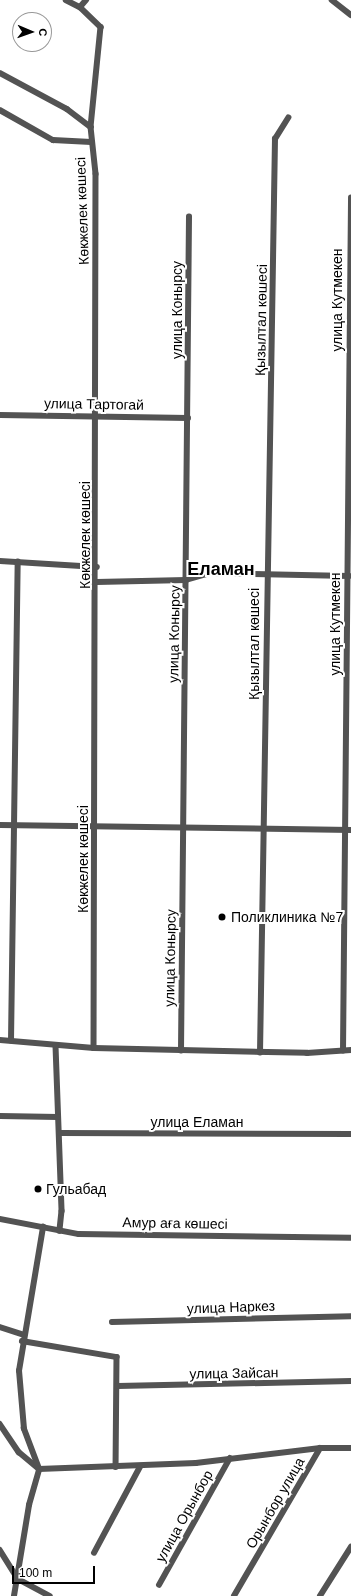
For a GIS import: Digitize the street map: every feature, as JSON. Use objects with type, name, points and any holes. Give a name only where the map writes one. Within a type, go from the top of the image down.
[{"type":"street","points":[[66,0],[80,7],[86,0]]},
{"type":"street","points":[[332,0],[351,15]]},
{"type":"street","name":"Көкжелек көшесі","points":[[80,7],[102,27],[91,128],[91,142],[96,174],[97,582],[94,1048]]},
{"type":"street","points":[[0,73],[67,109],[91,128]]},
{"type":"street","points":[[0,110],[53,140],[91,142]]},
{"type":"street","name":"Қызылтал көшесі","points":[[260,1053],[265,828],[267,575],[275,139],[288,118]]},
{"type":"street","name":"улица Кутмекен","points":[[343,1051],[349,830],[351,198]]},
{"type":"street","name":"улица Конырсу","points":[[181,1051],[189,217]]},
{"type":"street","name":"улица Тартогай","points":[[0,415],[96,414],[188,418]]},
{"type":"street","points":[[0,562],[97,567]]},
{"type":"street","points":[[11,1041],[12,825],[18,562]]},
{"type":"street","points":[[97,582],[186,580],[210,573],[349,576]]},
{"type":"street","points":[[0,825],[349,830]]},
{"type":"street","points":[[0,1040],[56,1046],[181,1051],[260,1053],[351,1050]]},
{"type":"street","points":[[56,1046],[58,1117],[60,1133],[60,1231]]},
{"type":"street","points":[[0,1116],[58,1117]]},
{"type":"street","name":"улица Еламан","points":[[60,1133],[351,1134]]},
{"type":"street","name":"Амур аға көшесі","points":[[0,1219],[60,1231],[351,1238]]},
{"type":"street","points":[[14,1596],[29,1505],[39,1469],[24,1429],[19,1371],[23,1338],[43,1227]]},
{"type":"street","name":"улица Наркез","points":[[112,1322],[351,1316]]},
{"type":"street","points":[[0,1327],[23,1338],[115,1356],[119,1359],[116,1467]]},
{"type":"street","name":"улица Зайсан","points":[[118,1386],[351,1381]]},
{"type":"street","points":[[0,1424],[19,1452],[39,1469]]},
{"type":"street","name":"улица Орынбор","points":[[39,1469],[140,1467],[320,1448]]},
{"type":"street","name":"Орынбор улица","points":[[234,1596],[320,1448],[351,1448]]},
{"type":"street","name":"улица Орынбор","points":[[159,1585],[230,1458]]},
{"type":"street","points":[[94,1553],[140,1467]]},
{"type":"street","points":[[320,1596],[351,1547]]},
{"type":"street","points":[[0,1550],[18,1579],[50,1596]]},
{"type":"place","name":"Поликлиника №7","points":[[222,917]]},
{"type":"place","name":"Гульабад","points":[[38,1189]]},
{"type":"district","name":"Еламан","points":[[221,569]]}]
